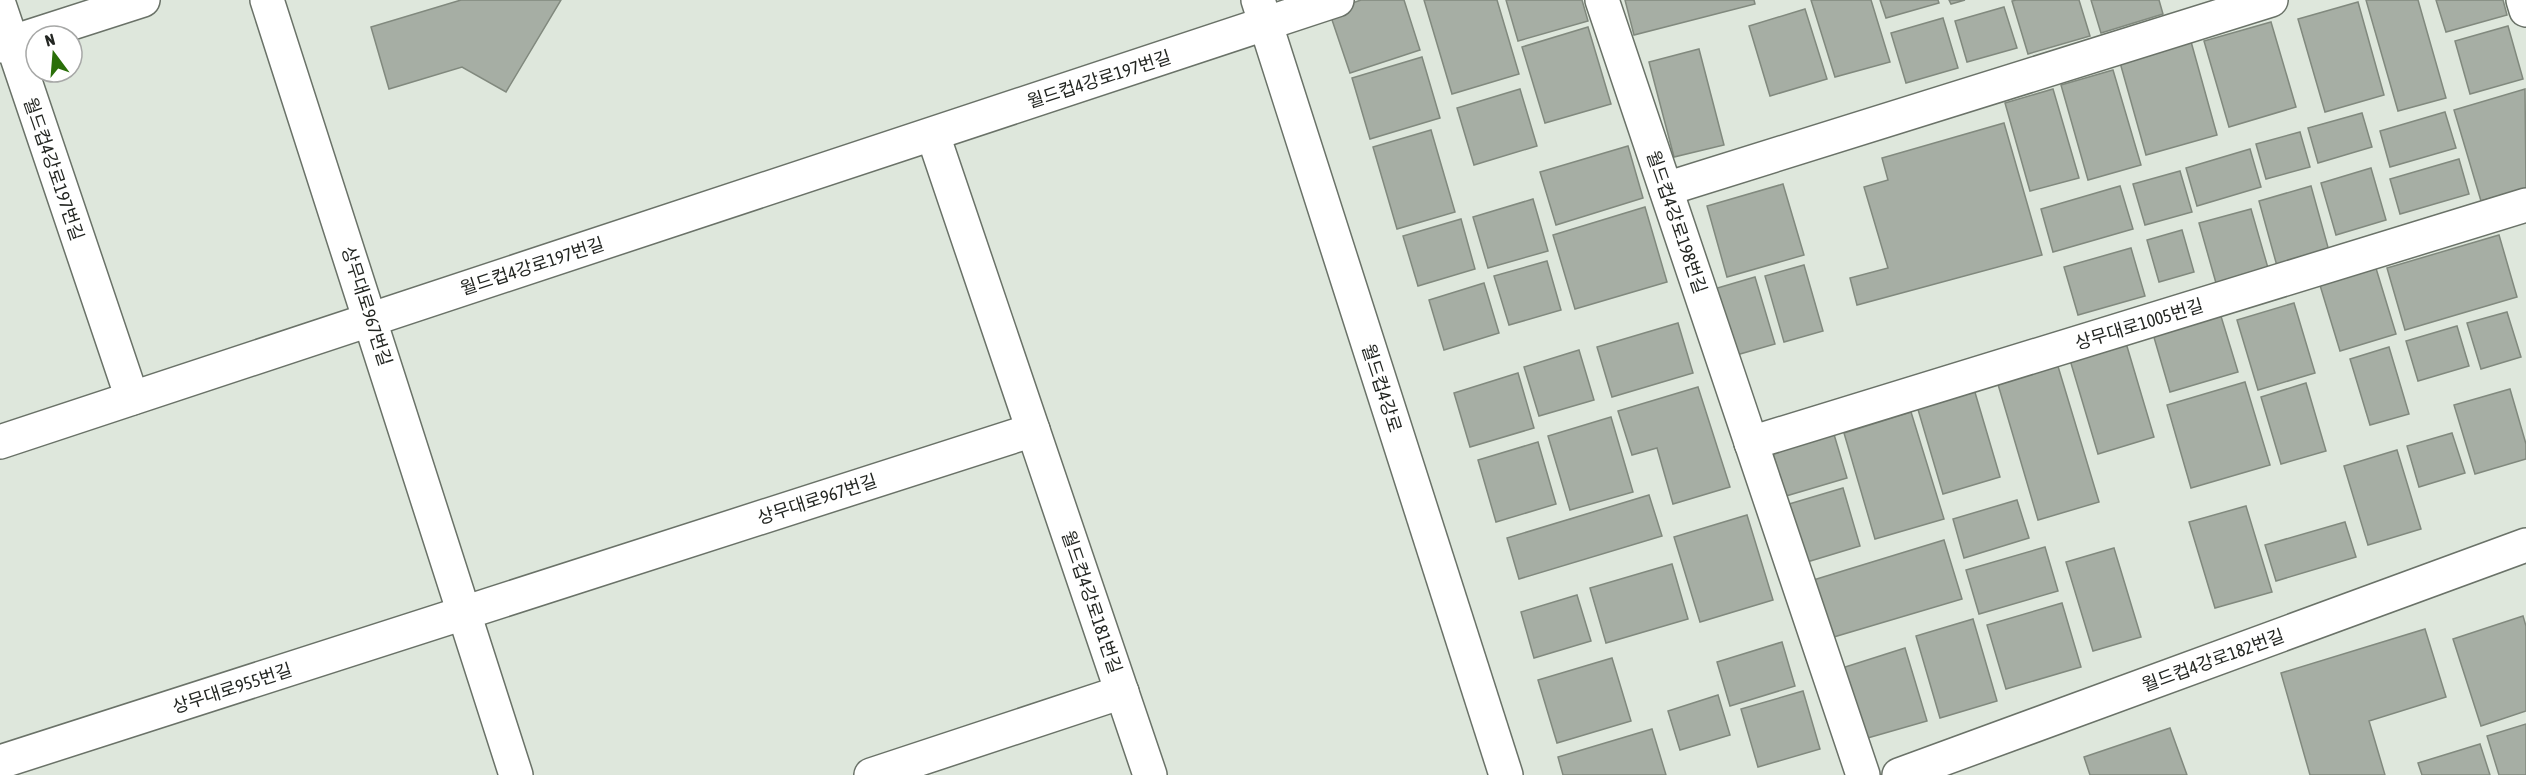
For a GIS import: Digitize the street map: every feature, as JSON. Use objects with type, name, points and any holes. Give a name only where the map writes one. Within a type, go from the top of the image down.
[{"type":"street","points":[[6,44],[143,0]]},
{"type":"street","name":"상무대로967번길","points":[[267,0],[516,775]]},
{"type":"street","points":[[1262,12],[1337,0]]},
{"type":"street","name":"월드컵4강로198번길","points":[[1602,0],[1751,443]]},
{"type":"street","points":[[1666,189],[2271,0]]},
{"type":"street","points":[[2523,0],[2526,10]]},
{"type":"street","name":"월드컵4강로197번길","points":[[0,7],[6,44],[132,398]]},
{"type":"street","name":"월드컵4강로197번길","points":[[0,442],[933,135],[1262,12]]},
{"type":"street","name":"월드컵4강로","points":[[1262,12],[1506,775]]},
{"type":"street","points":[[933,135],[1033,430]]},
{"type":"street","name":"상무대로1005번길","points":[[1751,443],[2526,205]]},
{"type":"street","name":"상무대로967번길","points":[[465,613],[1033,430]]},
{"type":"street","name":"월드컵4강로181번길","points":[[1033,430],[1150,775]]},
{"type":"street","points":[[1751,443],[1863,775]]},
{"type":"street","name":"월드컵4강로182번길","points":[[1899,775],[1932,769],[2526,545]]},
{"type":"street","name":"상무대로955번길","points":[[0,762],[465,613]]},
{"type":"street","points":[[871,775],[1122,692]]},
{"type":"building","points":[[461,0],[561,0],[506,92],[462,67],[389,89],[371,27]]},
{"type":"building","points":[[1361,0],[1404,0],[1420,50],[1350,73],[1329,11]]},
{"type":"building","points":[[1424,0],[1497,0],[1519,74],[1452,94]]},
{"type":"building","points":[[1506,0],[1582,0],[1588,21],[1518,41]]},
{"type":"building","points":[[1625,0],[1754,0],[1755,4],[1634,35]]},
{"type":"building","points":[[1811,0],[1871,0],[1890,62],[1835,77]]},
{"type":"building","points":[[1880,0],[1938,0],[1939,3],[1886,18]]},
{"type":"building","points":[[1949,0],[1965,0],[1951,4]]},
{"type":"building","points":[[2079,0],[2090,36],[2028,54],[2012,1]]},
{"type":"building","points":[[2091,0],[2159,0],[2163,14],[2101,33]]},
{"type":"building","points":[[2366,0],[2418,0],[2446,98],[2398,111]]},
{"type":"building","points":[[2436,0],[2503,0],[2507,15],[2446,32]]},
{"type":"building","points":[[2358,2],[2384,95],[2325,112],[2298,19]]},
{"type":"building","points":[[2004,7],[2017,48],[1967,62],[1955,21]]},
{"type":"building","points":[[1805,9],[1827,79],[1770,96],[1749,26]]},
{"type":"building","points":[[1943,18],[1958,68],[1906,83],[1891,33]]},
{"type":"building","points":[[2271,22],[2296,107],[2229,127],[2204,41]]},
{"type":"building","points":[[2508,26],[2523,79],[2470,94],[2455,41]]},
{"type":"building","points":[[1588,27],[1611,104],[1545,123],[1522,47]]},
{"type":"building","points":[[2190,38],[2217,135],[2146,155],[2119,59]]},
{"type":"building","points":[[1699,49],[1724,145],[1674,157],[1649,62]]},
{"type":"building","points":[[1422,57],[1440,118],[1370,139],[1352,78]]},
{"type":"building","points":[[2113,70],[2141,165],[2088,180],[2061,85]]},
{"type":"building","points":[[1520,89],[1537,146],[1474,165],[1457,108]]},
{"type":"building","points":[[2053,89],[2079,178],[2030,191],[2005,103]]},
{"type":"building","points":[[2525,89],[2526,188],[2481,201],[2454,110]]},
{"type":"building","points":[[2445,112],[2456,148],[2390,167],[2380,131]]},
{"type":"building","points":[[2362,113],[2372,147],[2318,163],[2308,128]]},
{"type":"building","points":[[2004,123],[2042,255],[1857,305],[1850,278],[1888,268],[1864,187],[1888,180],[1882,158]]},
{"type":"building","points":[[1431,130],[1455,212],[1397,229],[1373,147]]},
{"type":"building","points":[[2300,132],[2310,167],[2266,179],[2256,144]]},
{"type":"building","points":[[1628,146],[1643,198],[1556,225],[1540,172]]},
{"type":"building","points":[[2250,149],[2261,187],[2197,206],[2186,168]]},
{"type":"building","points":[[2459,159],[2469,194],[2400,214],[2390,179]]},
{"type":"building","points":[[2371,168],[2386,220],[2336,235],[2321,183]]},
{"type":"building","points":[[2180,171],[2192,212],[2145,225],[2133,184]]},
{"type":"building","points":[[1783,184],[1804,255],[1727,277],[1707,206]]},
{"type":"building","points":[[2120,186],[2133,229],[2053,252],[2041,209]]},
{"type":"building","points":[[2311,186],[2329,251],[2277,266],[2259,201]]},
{"type":"building","points":[[1533,199],[1548,251],[1488,268],[1473,217]]},
{"type":"building","points":[[1645,207],[1667,282],[1575,309],[1553,235]]},
{"type":"building","points":[[2251,209],[2268,268],[2216,283],[2199,223]]},
{"type":"building","points":[[1461,219],[1475,269],[1418,286],[1403,236]]},
{"type":"building","points":[[2182,230],[2194,272],[2159,282],[2147,240]]},
{"type":"building","points":[[2499,235],[2517,297],[2405,330],[2387,268]]},
{"type":"building","points":[[2131,248],[2145,296],[2078,315],[2064,267]]},
{"type":"building","points":[[1547,261],[1561,310],[1509,325],[1494,276]]},
{"type":"building","points":[[1804,265],[1823,331],[1784,342],[1765,276]]},
{"type":"building","points":[[2375,265],[2396,334],[2340,351],[2319,282]]},
{"type":"building","points":[[1755,277],[1775,344],[1733,356],[1714,289]]},
{"type":"building","points":[[1484,283],[1499,333],[1444,350],[1429,300]]},
{"type":"building","points":[[2294,303],[2315,373],[2258,390],[2237,320]]},
{"type":"building","points":[[2507,312],[2521,357],[2481,369],[2467,323]]},
{"type":"building","points":[[2220,313],[2238,372],[2170,392],[2153,334]]},
{"type":"building","points":[[1678,323],[1693,373],[1612,397],[1597,347]]},
{"type":"building","points":[[2457,326],[2469,366],[2418,381],[2406,341]]},
{"type":"building","points":[[2126,343],[2154,437],[2098,454],[2070,360]]},
{"type":"building","points":[[2389,347],[2409,414],[2370,425],[2350,359]]},
{"type":"building","points":[[1579,350],[1594,400],[1539,416],[1524,367]]},
{"type":"building","points":[[2057,363],[2099,502],[2038,520],[1997,381]]},
{"type":"building","points":[[1518,373],[1534,428],[1470,447],[1454,393]]},
{"type":"building","points":[[2245,382],[2270,465],[2191,488],[2167,405]]},
{"type":"building","points":[[2306,383],[2326,451],[2281,464],[2261,397]]},
{"type":"building","points":[[1698,387],[1730,487],[1673,504],[1657,448],[1632,455],[1618,411]]},
{"type":"building","points":[[1974,389],[2000,477],[1943,494],[1917,406]]},
{"type":"building","points":[[2510,389],[2526,444],[2526,459],[2475,474],[2454,405]]},
{"type":"building","points":[[1911,412],[1944,519],[1875,539],[1844,433]]},
{"type":"building","points":[[1611,417],[1633,492],[1570,510],[1548,436]]},
{"type":"building","points":[[1833,431],[1847,478],[1786,496],[1772,450]]},
{"type":"building","points":[[2452,433],[2465,473],[2419,487],[2407,446]]},
{"type":"building","points":[[1538,442],[1556,504],[1496,522],[1478,460]]},
{"type":"building","points":[[2397,450],[2421,529],[2368,545],[2344,466]]},
{"type":"building","points":[[1843,488],[1860,546],[1807,562],[1789,504]]},
{"type":"building","points":[[1649,495],[1662,536],[1519,579],[1507,538]]},
{"type":"building","points":[[2017,500],[2029,538],[1964,558],[1953,519]]},
{"type":"building","points":[[2246,506],[2272,592],[2215,608],[2189,522]]},
{"type":"building","points":[[1747,515],[1773,600],[1700,622],[1674,537]]},
{"type":"building","points":[[2345,522],[2356,557],[2276,581],[2265,545]]},
{"type":"building","points":[[1944,540],[1962,599],[1827,639],[1810,581]]},
{"type":"building","points":[[2045,547],[2058,591],[1979,614],[1966,570]]},
{"type":"building","points":[[2114,548],[2141,637],[2093,651],[2066,562]]},
{"type":"building","points":[[1672,564],[1688,619],[1606,643],[1590,588]]},
{"type":"building","points":[[1577,595],[1591,641],[1534,658],[1521,612]]},
{"type":"building","points":[[2062,603],[2081,667],[2006,689],[1987,625]]},
{"type":"building","points":[[2523,616],[2526,626],[2526,711],[2481,726],[2453,639]]},
{"type":"building","points":[[1973,619],[1997,701],[1940,718],[1916,636]]},
{"type":"building","points":[[2425,629],[2446,697],[2369,721],[2385,775],[2310,775],[2281,673]]},
{"type":"building","points":[[1782,642],[1795,686],[1730,706],[1717,662]]},
{"type":"building","points":[[1905,648],[1927,721],[1864,739],[1842,668]]},
{"type":"building","points":[[1612,658],[1631,721],[1557,743],[1538,680]]},
{"type":"building","points":[[1803,691],[1820,749],[1758,767],[1741,709]]},
{"type":"building","points":[[1718,695],[1730,735],[1680,750],[1668,711]]},
{"type":"building","points":[[2526,724],[2526,775],[2499,775],[2487,736]]},
{"type":"building","points":[[2170,728],[2187,775],[2090,775],[2084,757]]},
{"type":"building","points":[[1652,729],[1666,775],[1563,775],[1558,757]]},
{"type":"building","points":[[2480,744],[2490,775],[2422,775],[2418,763]]}]
